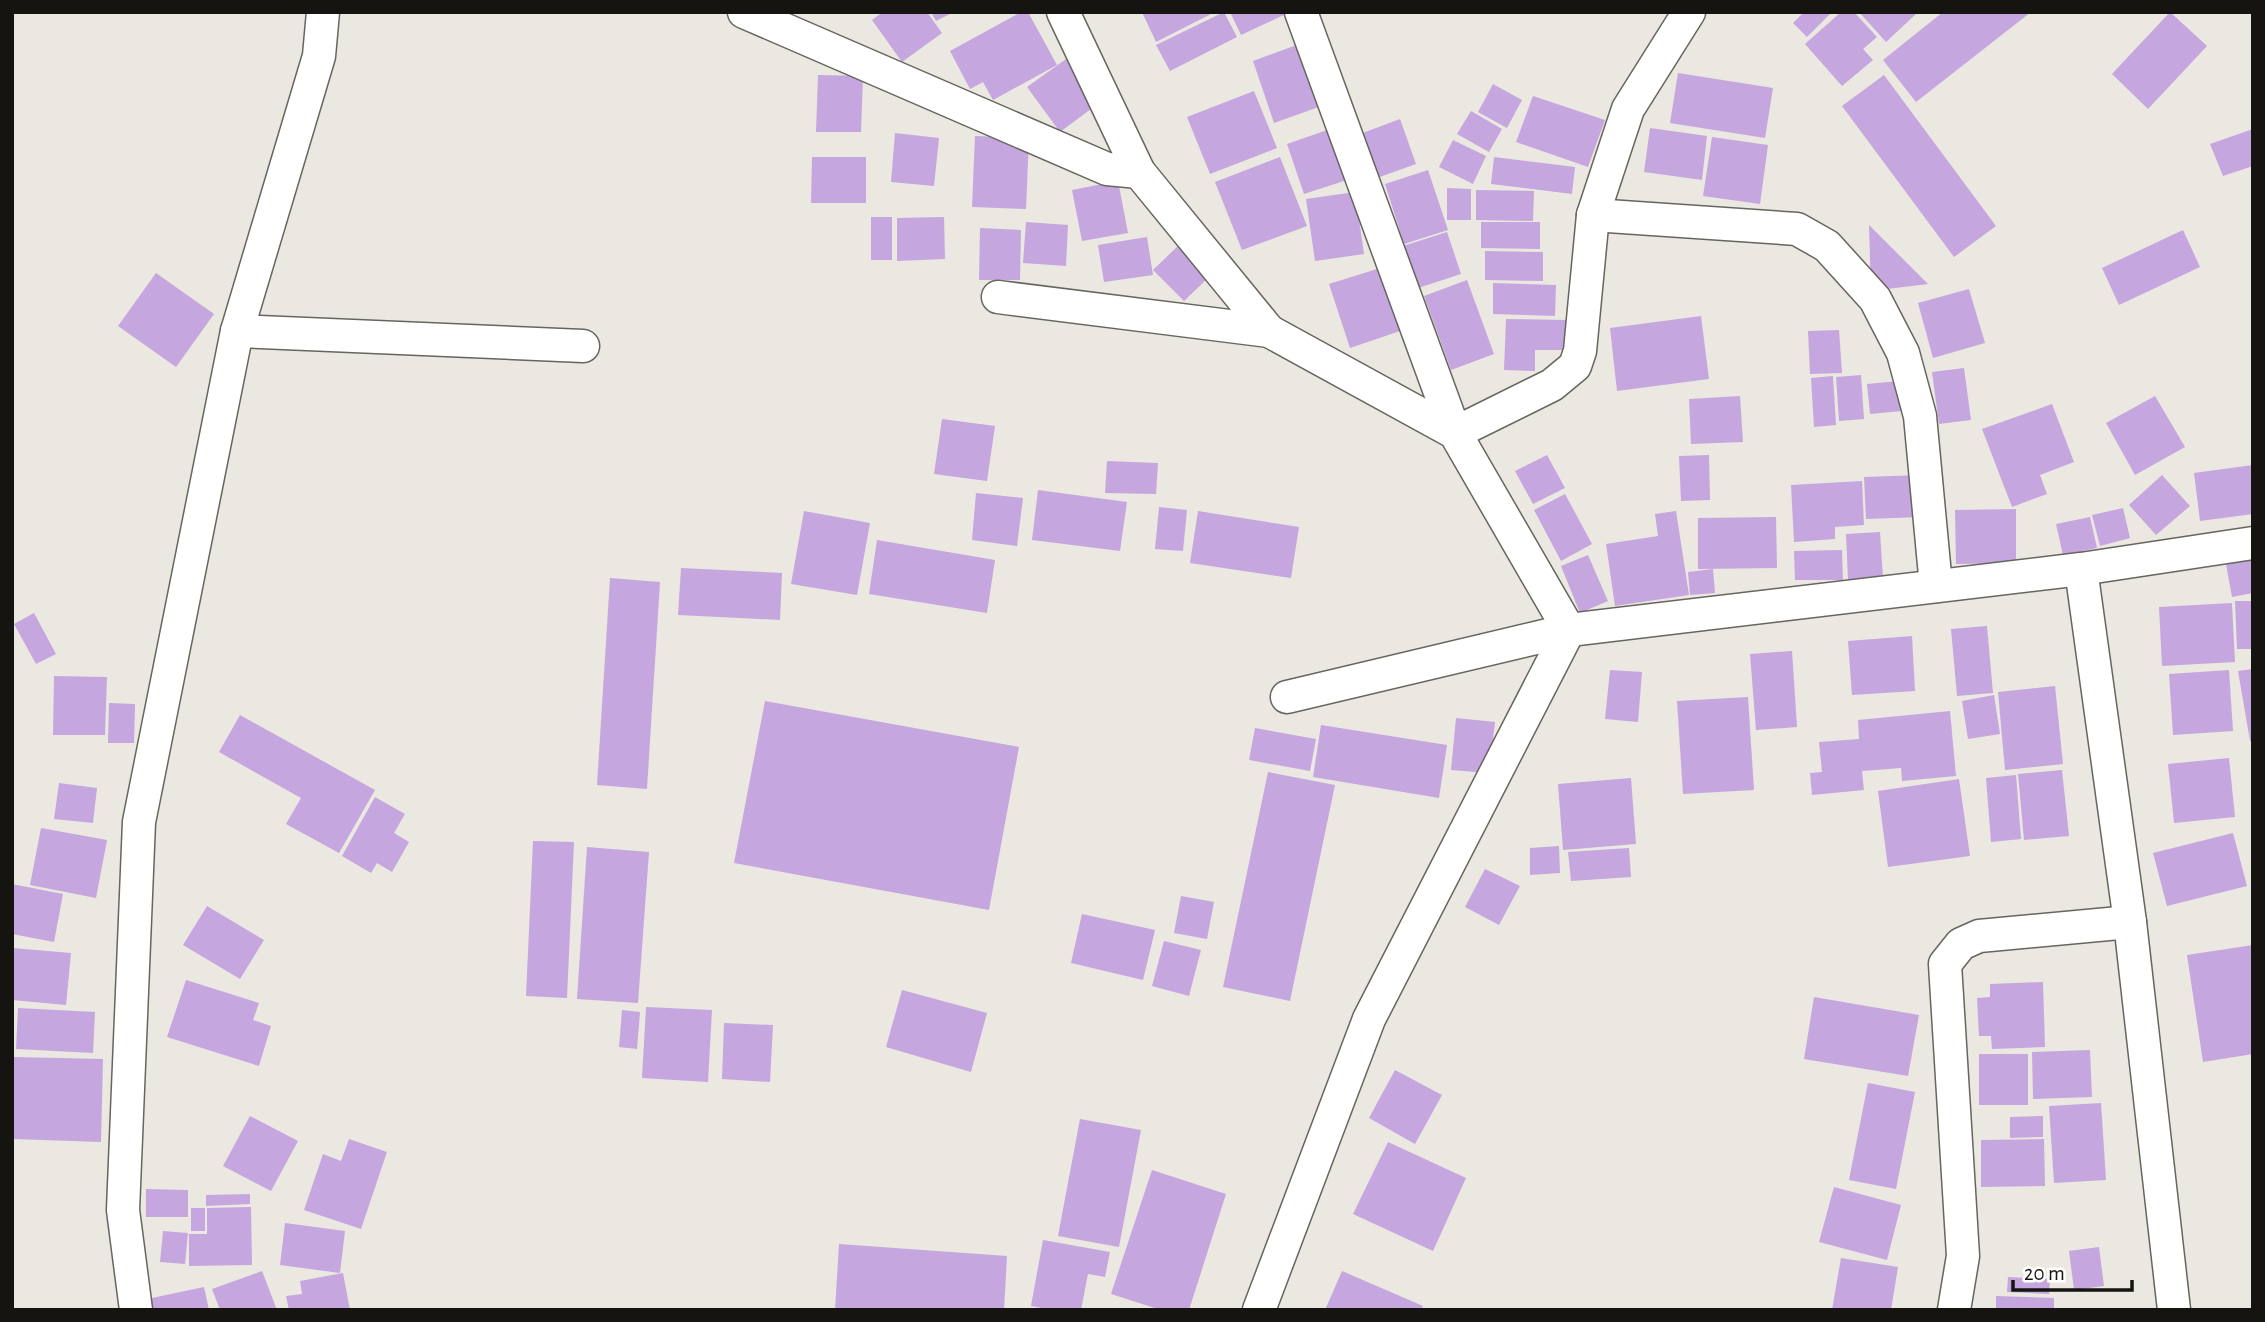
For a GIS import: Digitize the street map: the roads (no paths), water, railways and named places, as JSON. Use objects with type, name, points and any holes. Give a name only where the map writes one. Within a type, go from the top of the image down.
[{"type":"street","points":[[136,1310],[123,1210],[139,822],[237,331],[319,56],[323,12]]},
{"type":"street","points":[[744,12],[1107,169],[1139,173]]},
{"type":"street","points":[[1063,12],[1139,173],[1269,331]]},
{"type":"street","points":[[1301,12],[1455,433],[1569,630]]},
{"type":"street","points":[[1455,433],[1552,385],[1576,366],[1580,351],[1593,215],[1628,109],[1689,12]]},
{"type":"street","points":[[1593,215],[1797,229],[1827,246],[1875,299],[1903,353],[1920,415],[1936,586]]},
{"type":"street","points":[[998,297],[1269,331],[1455,433]]},
{"type":"street","points":[[237,331],[583,346]]},
{"type":"street","points":[[1287,697],[1569,630],[2081,569],[2253,543]]},
{"type":"street","points":[[2081,569],[2130,922],[2174,1310]]},
{"type":"street","points":[[1259,1310],[1369,1019],[1569,630]]},
{"type":"street","points":[[1954,1310],[1963,1256],[1945,964],[1961,944],[1979,936],[2130,922]]}]
